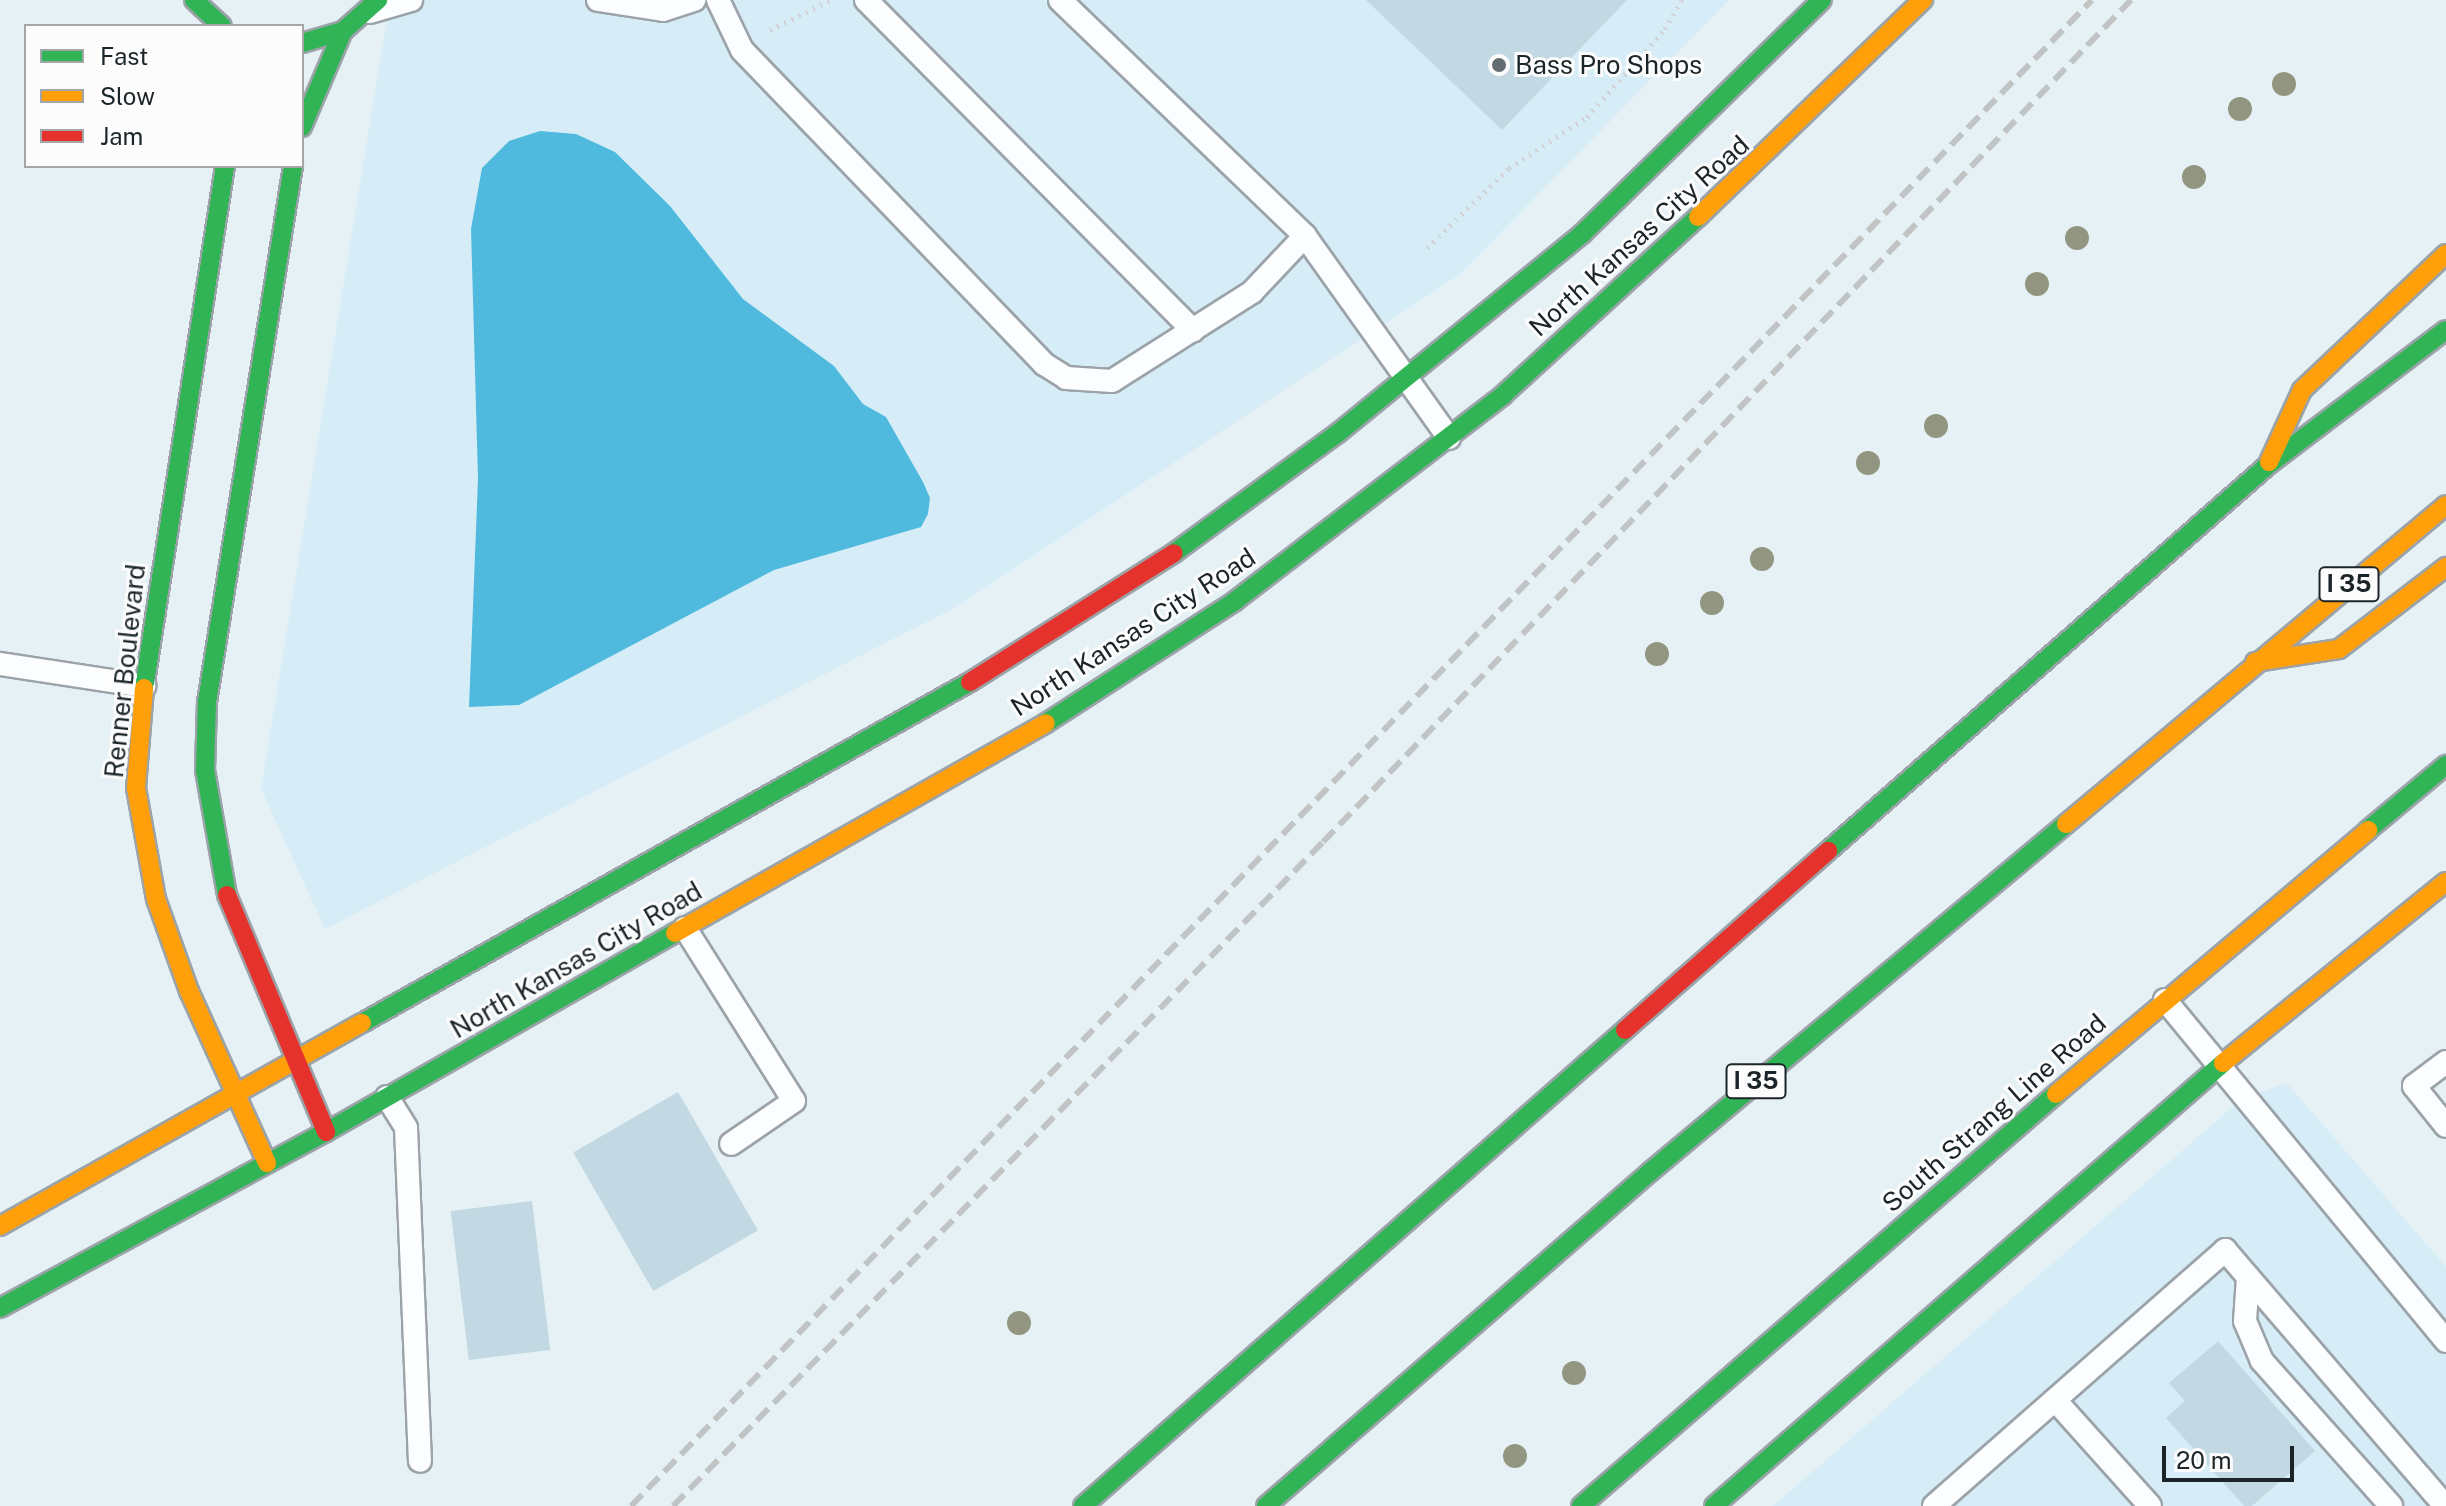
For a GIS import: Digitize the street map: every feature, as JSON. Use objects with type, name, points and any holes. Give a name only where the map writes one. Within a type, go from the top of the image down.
[{"type":"main road","points":[[194,0],[208,24]]},
{"type":"main road","points":[[194,0],[220,24]]},
{"type":"main road","name":"North Kansas City Road","points":[[0,1226],[1026,650],[1204,533],[1407,377],[1582,234],[1822,0]]},
{"type":"main road","name":"North Kansas City Road","points":[[0,1308],[326,1132],[685,928],[1081,701],[1235,601],[1503,395],[1783,140],[1923,0]]},
{"type":"main road","points":[[304,42],[343,31],[373,6]]},
{"type":"main road","points":[[304,122],[343,31]]},
{"type":"main road","name":"Renner Boulevard","points":[[225,168],[144,686],[136,788],[143,844],[156,899],[189,991],[267,1163]]},
{"type":"main road","points":[[293,168],[207,702],[205,770],[221,879],[326,1132]]},
{"type":"main road","points":[[2268,465],[2302,390],[2446,254]]},
{"type":"main road","points":[[1083,1506],[2268,465],[2446,330]]},
{"type":"main road","name":"I 35","points":[[1266,1506],[1650,1172],[2252,662],[2446,505]]},
{"type":"main road","points":[[2252,662],[2339,649],[2446,567]]},
{"type":"main road","name":"South Strang Line Road","points":[[1581,1506],[2165,1000],[2446,765]]},
{"type":"main road","points":[[1714,1506],[2218,1067],[2446,882]]},
{"type":"lane","points":[[373,6],[411,0]]},
{"type":"lane","points":[[598,0],[663,10],[694,0]]},
{"type":"lane","points":[[718,0],[742,50],[1044,364],[1066,378],[1112,381],[1252,292],[1305,236]]},
{"type":"lane","points":[[866,0],[1193,330]]},
{"type":"lane","points":[[1060,0],[1305,236],[1449,438]]},
{"type":"lane","points":[[0,664],[144,686]]},
{"type":"lane","points":[[685,928],[794,1101],[731,1144]]},
{"type":"lane","points":[[2165,1000],[2446,1341]]},
{"type":"lane","points":[[2446,1062],[2414,1086],[2446,1126]]},
{"type":"lane","points":[[387,1097],[406,1128],[420,1461]]},
{"type":"lane","points":[[1934,1506],[2225,1250],[2445,1506]]},
{"type":"lane","points":[[2248,1277],[2245,1321],[2262,1361],[2391,1506]]},
{"type":"lane","points":[[2055,1400],[2150,1506]]},
{"type":"path","points":[[767,33],[831,0]]},
{"type":"path","points":[[1427,248],[1509,168],[1587,117],[1665,29],[1682,0]]},
{"type":"shaded area","points":[[390,0],[1729,0],[1460,274],[954,608],[325,929],[261,789]]},
{"type":"shaded area","points":[[2287,1083],[2446,1267],[2446,1506],[1773,1506],[2243,1098]]},
{"type":"water","points":[[540,131],[576,134],[615,152],[670,206],[743,299],[834,366],[863,404],[886,417],[930,498],[928,514],[921,527],[774,570],[519,705],[469,707],[478,479],[471,229],[482,168],[509,141]]},
{"type":"building","name":"Bass Pro Shops","points":[[1366,0],[1627,0],[1502,130]]},
{"type":"building","points":[[678,1092],[758,1231],[653,1291],[573,1152]]},
{"type":"building","points":[[532,1201],[550,1350],[469,1360],[451,1211]]},
{"type":"building","points":[[2218,1341],[2315,1451],[2252,1506],[2244,1506],[2166,1418],[2185,1401],[2169,1383]]},
{"type":"railway","points":[[631,1506],[2092,0]]},
{"type":"railway","points":[[673,1506],[1323,842],[2131,0]]},
{"type":"traffic: fast","points":[[194,0],[220,24]]},
{"type":"traffic: fast","points":[[304,42],[343,31],[378,0]]},
{"type":"traffic: fast","points":[[1174,553],[1338,433],[1582,234],[1822,0]]},
{"type":"traffic: fast","points":[[304,122],[343,31]]},
{"type":"traffic: fast","points":[[144,688],[225,168]]},
{"type":"traffic: fast","points":[[227,895],[205,770],[207,702],[293,168]]},
{"type":"traffic: fast","points":[[1046,723],[1235,601],[1503,395],[1698,217]]},
{"type":"traffic: fast","points":[[1828,851],[2268,465],[2446,330]]},
{"type":"traffic: fast","points":[[362,1023],[970,682]]},
{"type":"traffic: fast","points":[[2368,830],[2446,765]]},
{"type":"traffic: fast","points":[[1266,1506],[1650,1172],[2066,824]]},
{"type":"traffic: fast","points":[[0,1308],[326,1132],[675,933]]},
{"type":"traffic: fast","points":[[1083,1506],[1625,1030]]},
{"type":"traffic: fast","points":[[1714,1506],[2223,1063]]},
{"type":"traffic: fast","points":[[1581,1506],[2056,1094]]},
{"type":"traffic: slow","points":[[1698,217],[1923,0]]},
{"type":"traffic: slow","points":[[2269,462],[2302,390],[2446,254]]},
{"type":"traffic: slow","points":[[2066,824],[2446,505]]},
{"type":"traffic: slow","points":[[2255,662],[2339,649],[2446,567]]},
{"type":"traffic: slow","points":[[144,688],[136,788],[156,899],[189,991],[267,1163]]},
{"type":"traffic: slow","points":[[675,933],[1046,723]]},
{"type":"traffic: slow","points":[[2056,1094],[2368,830]]},
{"type":"traffic: slow","points":[[2223,1063],[2446,882]]},
{"type":"traffic: slow","points":[[0,1226],[362,1023]]},
{"type":"traffic: jam","points":[[970,682],[1174,553]]},
{"type":"traffic: jam","points":[[1625,1030],[1828,851]]},
{"type":"traffic: jam","points":[[227,895],[326,1132]]},
{"type":"place","name":"Bass Pro Shops","points":[[1499,65]]}]
